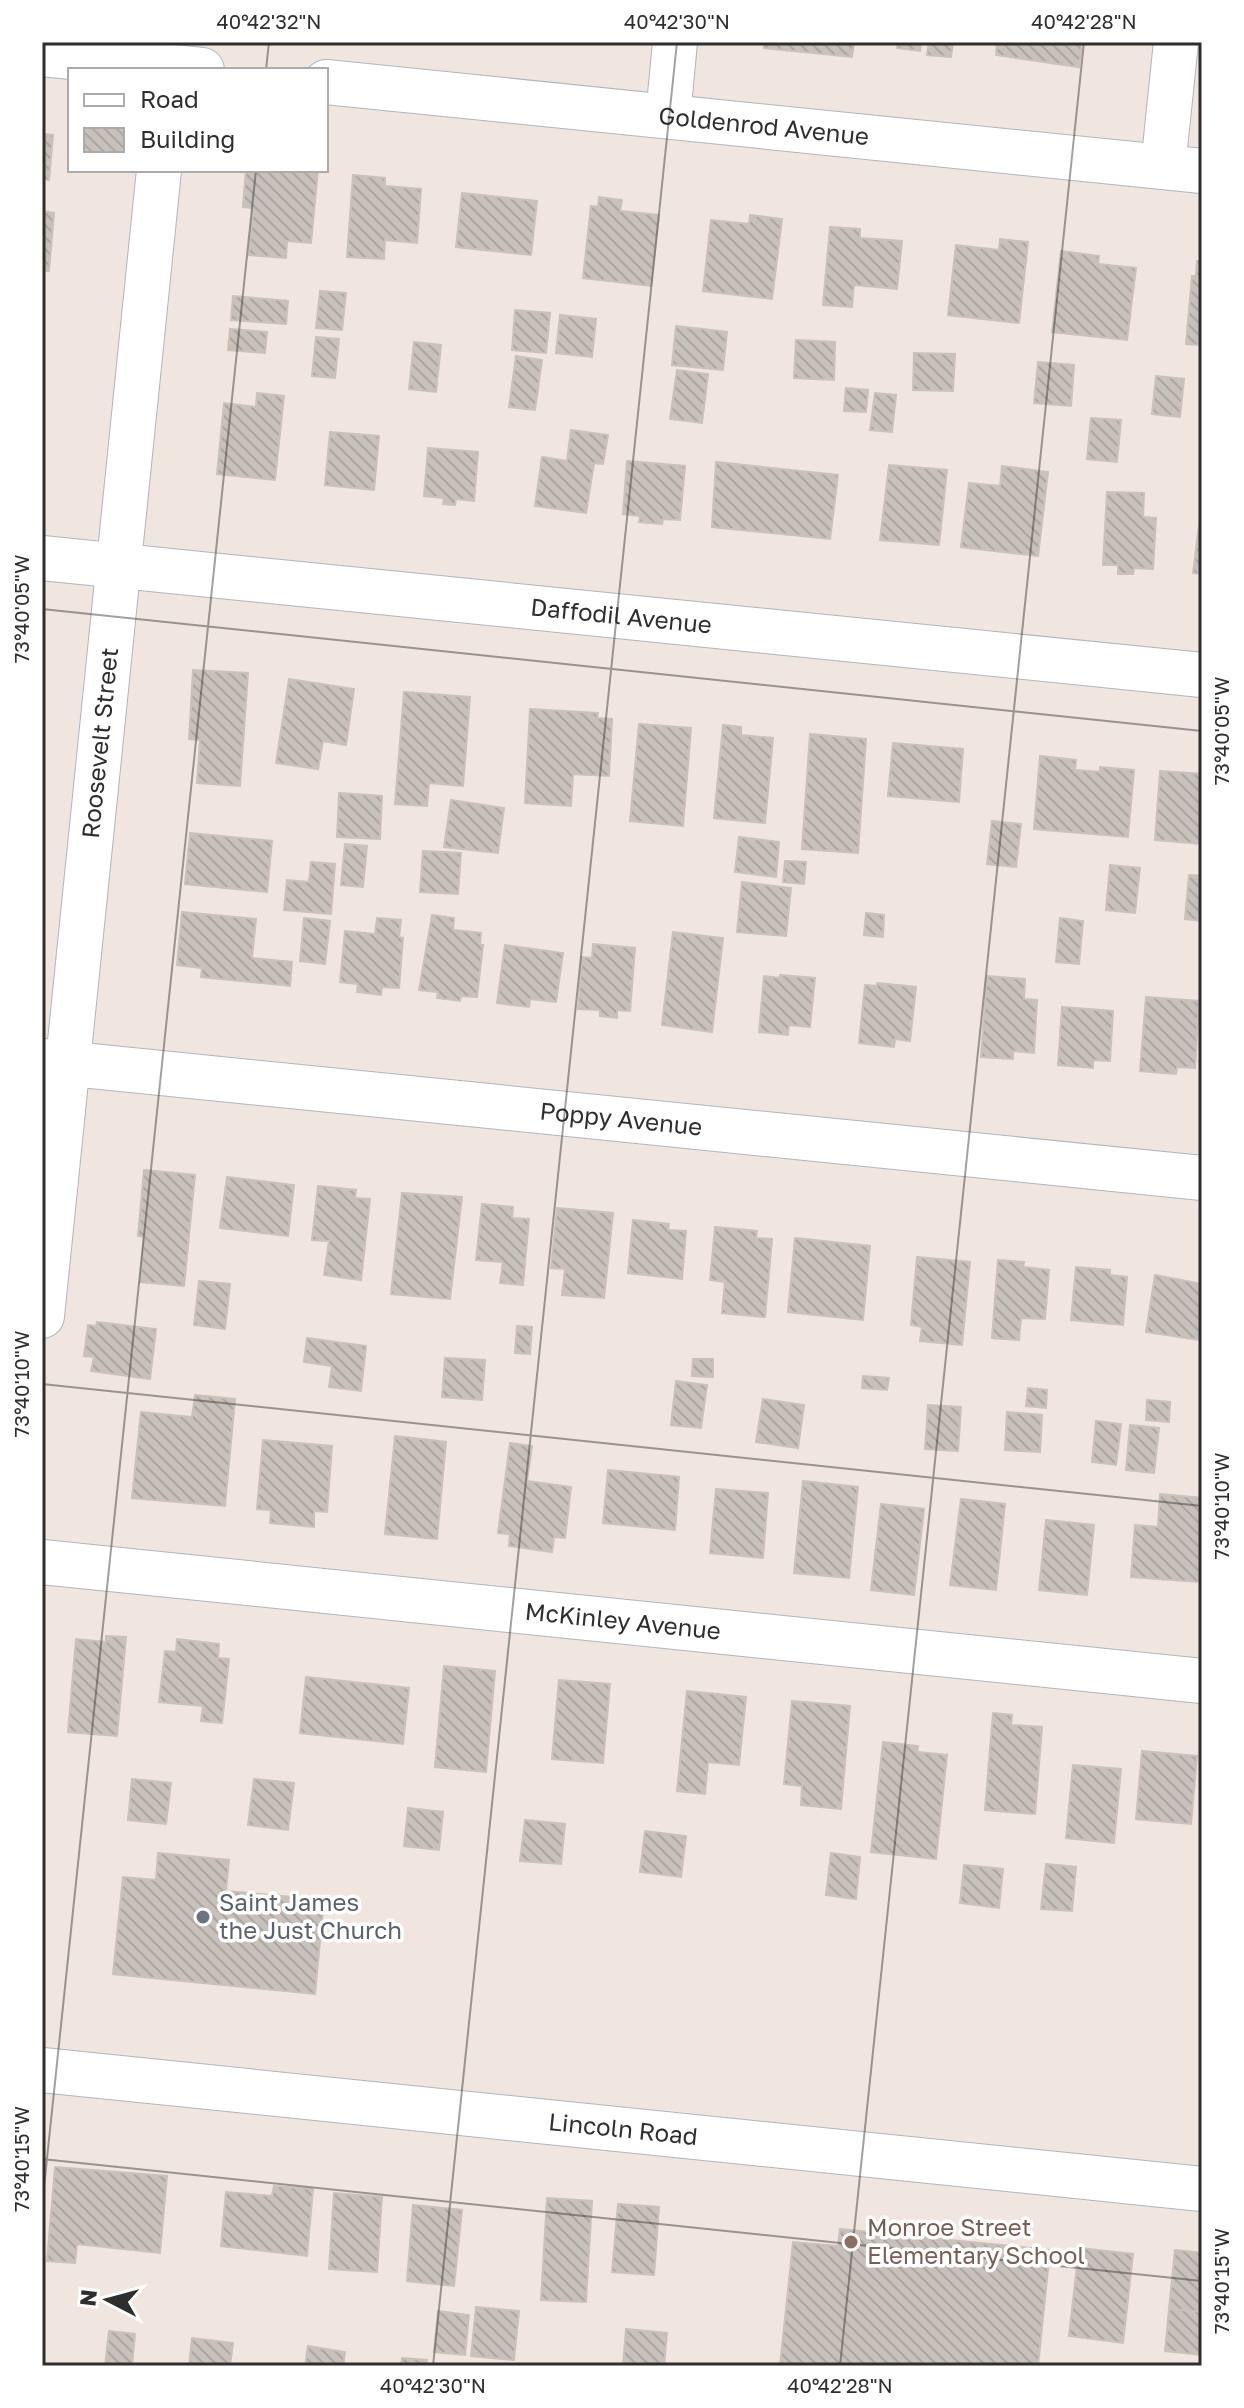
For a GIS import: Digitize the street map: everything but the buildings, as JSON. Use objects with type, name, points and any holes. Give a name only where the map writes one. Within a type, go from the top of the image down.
[{"type":"street","points":[[668,116],[675,42]]},
{"type":"street","points":[[1176,42],[1182,169]]},
{"type":"street","points":[[42,54],[179,62]]},
{"type":"street","name":"Goldenrod Avenue","points":[[328,82],[1182,169]]},
{"type":"street","name":"Roosevelt Street","points":[[42,1316],[55,1062],[119,565],[159,172]]},
{"type":"street","name":"Daffodil Avenue","points":[[42,558],[1202,675]]},
{"type":"street","name":"Poppy Avenue","points":[[55,1062],[1202,1178]]},
{"type":"street","name":"McKinley Avenue","points":[[42,1562],[1202,1681]]},
{"type":"street","name":"Lincoln Road","points":[[42,2070],[1202,2189]]},
{"type":"place","name":"Saint James the Just Church","points":[[203,1917]]},
{"type":"place","name":"Monroe Street Elementary School","points":[[851,2242]]}]
